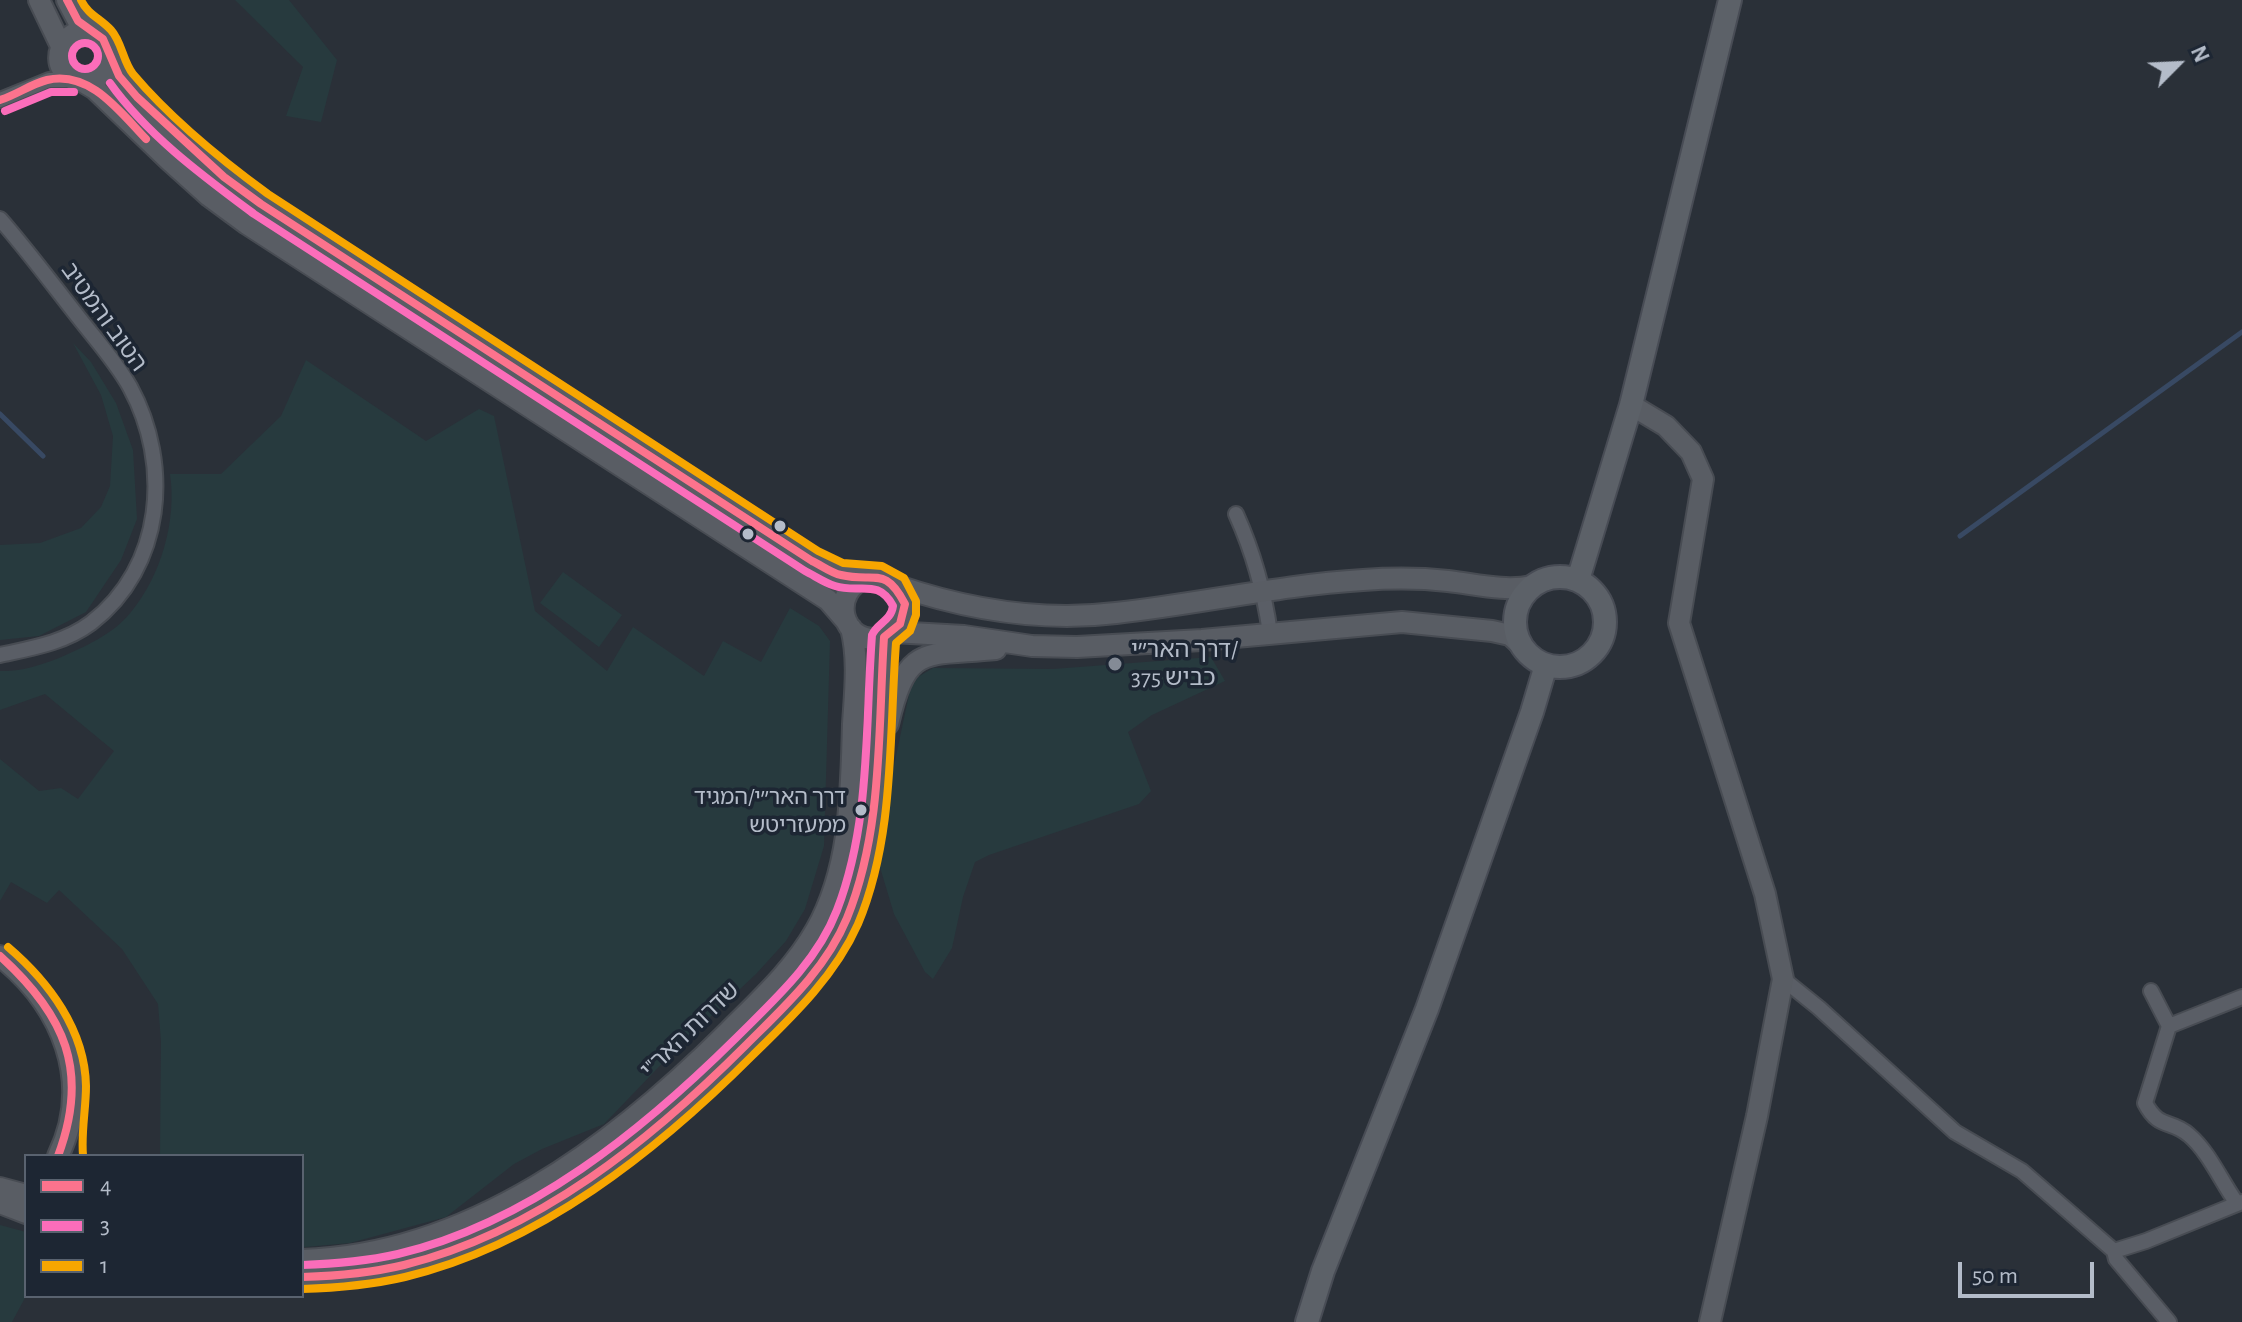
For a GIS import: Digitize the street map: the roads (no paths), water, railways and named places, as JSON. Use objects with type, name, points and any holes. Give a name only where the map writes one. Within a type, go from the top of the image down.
[{"type":"main road","points":[[1578,580],[1631,405],[1730,0]]},
{"type":"main road","points":[[1547,578],[1578,580],[1599,599],[1605,614],[1605,630],[1600,645],[1588,658],[1575,665],[1546,665],[1532,657],[1522,646],[1515,628],[1516,612],[1532,586],[1547,578]]},
{"type":"main road","points":[[1307,1322],[1323,1271],[1427,1009],[1546,665]]},
{"type":"street","points":[[39,0],[60,50],[61,68],[95,89],[209,196],[247,224],[828,600],[849,625],[866,638],[888,634],[964,636],[1032,646]]},
{"type":"street","points":[[67,0],[78,21],[107,46],[119,76],[137,97],[224,177],[812,561],[840,575],[887,579],[895,585],[934,598],[967,605],[1034,614],[1077,615],[1115,613],[1264,590],[1402,578],[1498,587],[1532,586]]},
{"type":"street","points":[[35,85],[44,77],[66,39],[79,31],[96,34]]},
{"type":"street","points":[[0,100],[49,80],[79,81],[99,77],[109,63],[110,54]]},
{"type":"street","name":"הטוב והמטיב","points":[[0,219],[130,387],[152,449],[156,482],[155,510],[146,549],[129,582],[111,606],[89,624],[60,640],[0,655]]},
{"type":"street","points":[[1631,405],[1666,426],[1691,452],[1703,479],[1679,623],[1765,894],[1783,979],[1757,1116],[1710,1322]]},
{"type":"street","points":[[1236,514],[1253,552],[1264,590],[1270,633]]},
{"type":"street","points":[[849,625],[843,603],[846,594],[859,580],[868,577]]},
{"type":"street","points":[[888,634],[900,624],[905,604],[895,585]]},
{"type":"street","points":[[874,783],[896,691],[906,673],[922,658],[941,651],[1090,646],[1402,622],[1492,631],[1510,635],[1522,646]]},
{"type":"street","name":"שדרות האר\"י","points":[[304,1260],[346,1257],[447,1229],[491,1210],[581,1159],[649,1106],[697,1063],[796,959],[826,910],[844,850],[850,802],[856,648],[849,625]]},
{"type":"street","name":"שדרות האר\"י","points":[[304,1277],[402,1266],[475,1240],[553,1202],[593,1178],[664,1124],[786,1006],[834,945],[858,890],[866,855],[888,634]]},
{"type":"street","points":[[0,956],[19,971],[56,1021],[74,1080],[69,1134],[71,1154]]},
{"type":"street","points":[[1783,979],[1955,1132],[2022,1171],[2114,1251],[2116,1259],[2169,1322]]},
{"type":"street","points":[[2114,1251],[2239,1202],[2187,1133],[2161,1123],[2150,1114],[2145,1103],[2169,1026],[2151,991]]},
{"type":"street","points":[[2169,1026],[2242,997]]},
{"type":"street","points":[[59,1154],[69,1134]]},
{"type":"street","points":[[0,1188],[24,1194]]},
{"type":"street","points":[[0,1203],[24,1212]]},
{"type":"waterway","points":[[1960,536],[2242,332]]},
{"type":"waterway","points":[[0,414],[43,456]]},
{"type":"place","name":"דרך האר״י/ כביש 375","points":[[1115,664]]},
{"type":"place","name":"דרך האר״י/המגיד ממעזריטש","points":[[861,810]]}]
